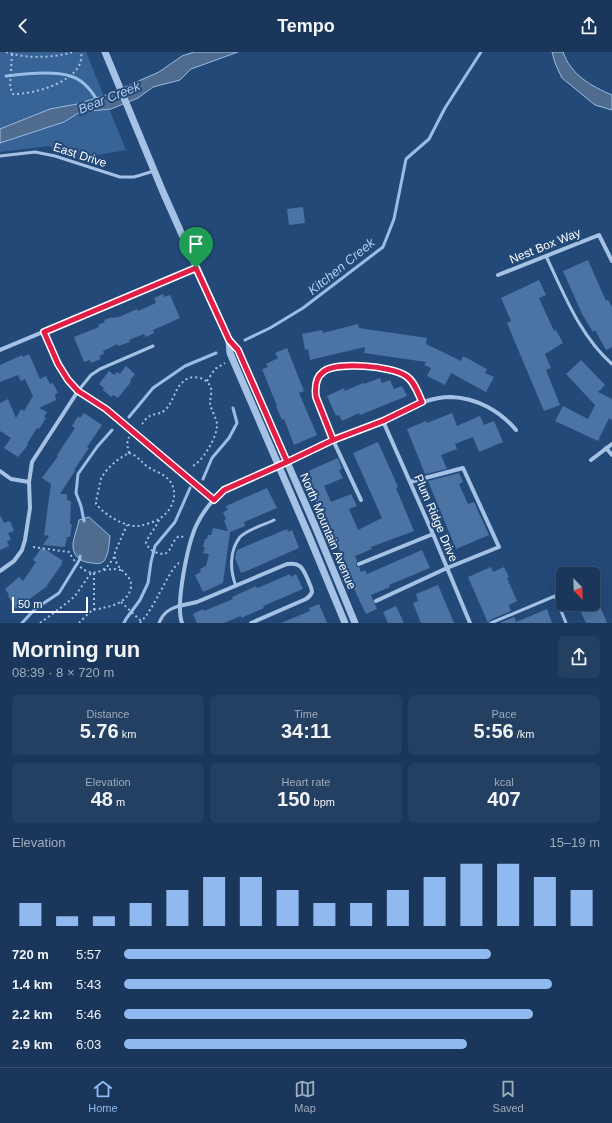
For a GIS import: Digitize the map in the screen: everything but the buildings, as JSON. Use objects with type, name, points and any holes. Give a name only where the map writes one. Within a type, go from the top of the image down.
[{"type":"street","name":"North Mountain Avenue","points":[[105,52],[196,268],[229,340],[238,350],[355,623]]},
{"type":"street","name":"Nest Box Way","points":[[498,275],[599,235],[612,261]]},
{"type":"street","points":[[0,350],[196,268]]},
{"type":"street","points":[[44,332],[58,364],[68,380],[78,391],[106,409],[214,500]]},
{"type":"street","name":"North Mountain Avenue","points":[[229,340],[230,353],[345,623]]},
{"type":"street","points":[[361,500],[333,440],[316,397],[315,390],[317,380],[320,375],[324,371],[342,366],[359,366],[393,370],[407,376],[413,383],[422,402]]},
{"type":"street","points":[[0,571],[14,561],[22,550],[26,540],[30,508],[29,482],[32,462],[78,391]]},
{"type":"street","points":[[182,623],[179,606],[191,538],[196,525],[214,500],[224,490],[333,440],[383,421],[422,402],[451,397],[476,402],[494,410],[507,419],[516,430]]},
{"type":"street","name":"Plum Ridge Drive","points":[[383,421],[433,534],[470,623]]},
{"type":"street","points":[[591,460],[612,444]]},
{"type":"street","points":[[606,448],[612,455]]},
{"type":"street","points":[[376,600],[447,568],[499,547],[463,468],[410,482]]},
{"type":"street","points":[[0,471],[11,479],[29,482]]},
{"type":"street","points":[[359,564],[433,534]]},
{"type":"street","points":[[179,606],[197,602],[287,564],[293,563],[299,565],[303,570],[312,592],[306,599],[251,623]]},
{"type":"lane","name":"East Drive","points":[[0,156],[35,152],[54,156],[120,177],[134,177],[154,171]]},
{"type":"lane","points":[[546,256],[580,325],[594,346],[612,364]]},
{"type":"lane","points":[[78,391],[92,375],[100,369],[153,346]]},
{"type":"lane","points":[[236,586],[231,568],[236,544],[248,531],[274,520]]},
{"type":"lane","points":[[492,623],[555,596],[566,623]]},
{"type":"lane","points":[[159,623],[163,614],[179,606]]},
{"type":"path","points":[[6,52],[12,54],[41,56],[58,56],[73,52]]},
{"type":"path","points":[[12,54],[10,87],[12,94],[18,94],[37,92],[70,76],[79,67],[81,52]]},
{"type":"path","points":[[207,381],[215,369],[225,363]]},
{"type":"path","points":[[142,424],[147,417],[161,413],[170,405],[174,392],[186,379],[194,377],[207,381],[211,387],[210,403],[217,422],[217,431],[203,456],[195,466],[191,467]]},
{"type":"path","points":[[129,437],[127,444],[129,453]]},
{"type":"path","points":[[159,520],[138,526],[127,524],[113,518],[96,504],[102,479],[106,471],[120,457],[129,453],[133,454],[148,467],[163,475],[175,491],[175,498],[172,506],[159,520],[149,535],[146,543],[148,547],[152,551],[160,554],[166,554],[170,550],[176,538],[179,536],[184,537]]},
{"type":"path","points":[[104,570],[114,557],[127,524]]},
{"type":"path","points":[[33,547],[69,552],[73,560],[86,571],[92,573],[104,570],[121,570]]},
{"type":"path","points":[[79,623],[94,610],[113,606],[121,602],[130,593],[131,585],[129,577],[121,570],[114,557]]},
{"type":"path","points":[[121,602],[140,622],[150,610],[174,567],[178,563]]},
{"type":"path","points":[[92,573],[94,610]]},
{"type":"path","points":[[40,623],[75,596],[92,573]]},
{"type":"shaded area","points":[[0,52],[86,52],[126,150],[82,158],[48,146],[0,152]]},
{"type":"water","name":"Bear Creek","points":[[194,52],[238,52],[191,69],[180,80],[153,87],[138,98],[111,109],[80,112],[64,122],[0,143],[0,129],[50,109],[77,104],[109,94],[159,72],[182,56]]},
{"type":"water","points":[[552,52],[563,52],[576,73],[589,84],[612,95],[612,110],[595,105],[562,78]]},
{"type":"water","points":[[89,517],[110,536],[107,555],[104,561],[97,564],[83,561],[77,557],[73,547],[73,541],[79,520]]},
{"type":"waterway","name":"Kitchen Creek","points":[[245,340],[270,328],[303,308],[383,247],[394,219],[406,159],[429,139],[445,108],[481,52]]},
{"type":"waterway","name":"Bear Creek","points":[[6,76],[47,73],[64,74],[74,77],[86,85],[97,100]]},
{"type":"waterway","name":"Kitchen Creek","points":[[129,417],[153,388],[185,366],[216,353]]},
{"type":"waterway","points":[[203,479],[212,458],[229,438],[237,423],[233,408]]},
{"type":"waterway","name":"Kitchen Creek","points":[[84,521],[81,506],[76,493],[78,474],[97,447],[112,430]]},
{"type":"waterway","points":[[124,623],[140,600],[148,583],[155,546],[175,522],[190,488]]},
{"type":"waterway","name":"Kitchen Creek","points":[[22,623],[35,609],[59,593],[80,559],[80,556]]},
{"type":"route","points":[[196,268],[44,332],[58,364],[68,380],[78,391],[106,409],[214,500],[224,490],[287,462],[333,440],[383,421],[422,402],[413,383],[401,372],[359,366],[342,366],[324,371],[317,380],[315,390],[316,397],[333,440],[287,462],[238,350],[229,340],[196,268]]}]
